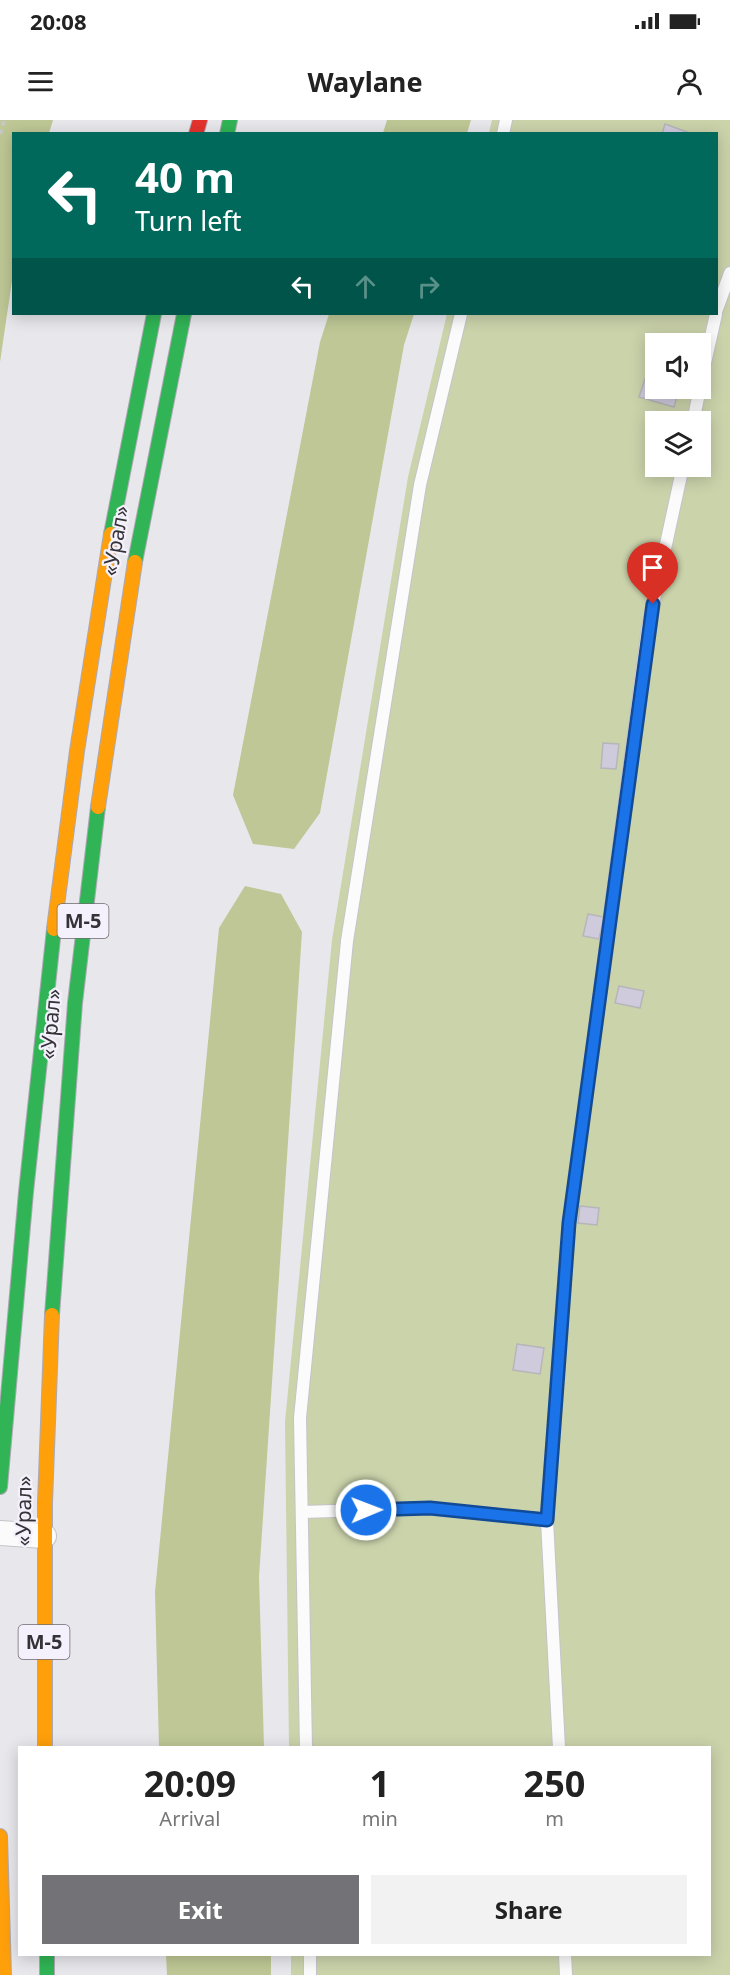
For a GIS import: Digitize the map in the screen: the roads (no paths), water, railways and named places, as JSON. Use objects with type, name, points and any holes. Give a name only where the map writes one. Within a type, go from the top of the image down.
[{"type":"highway","name":"«Урал»","points":[[0,1487],[3,1433],[39,1052],[64,826],[99,590],[154,315]]},
{"type":"highway","name":"«Урал»","points":[[45,1746],[44,1536],[52,1299],[67,1082],[80,951],[127,600],[184,315]]},
{"type":"highway","points":[[0,1836],[4,1975]]},
{"type":"highway","points":[[47,1956],[47,1975]]},
{"type":"street","points":[[0,1533],[44,1536]]},
{"type":"lane","points":[[718,306],[730,273]]},
{"type":"lane","points":[[306,1746],[300,1418],[347,941],[420,485],[461,315]]},
{"type":"lane","points":[[711,337],[716,315]]},
{"type":"lane","points":[[559,1746],[547,1520],[558,1350],[571,1211],[648,627],[681,477]]},
{"type":"lane","points":[[302,1512],[430,1508],[547,1520]]},
{"type":"lane","points":[[310,1956],[310,1975]]},
{"type":"lane","points":[[565,1956],[566,1975]]}]
